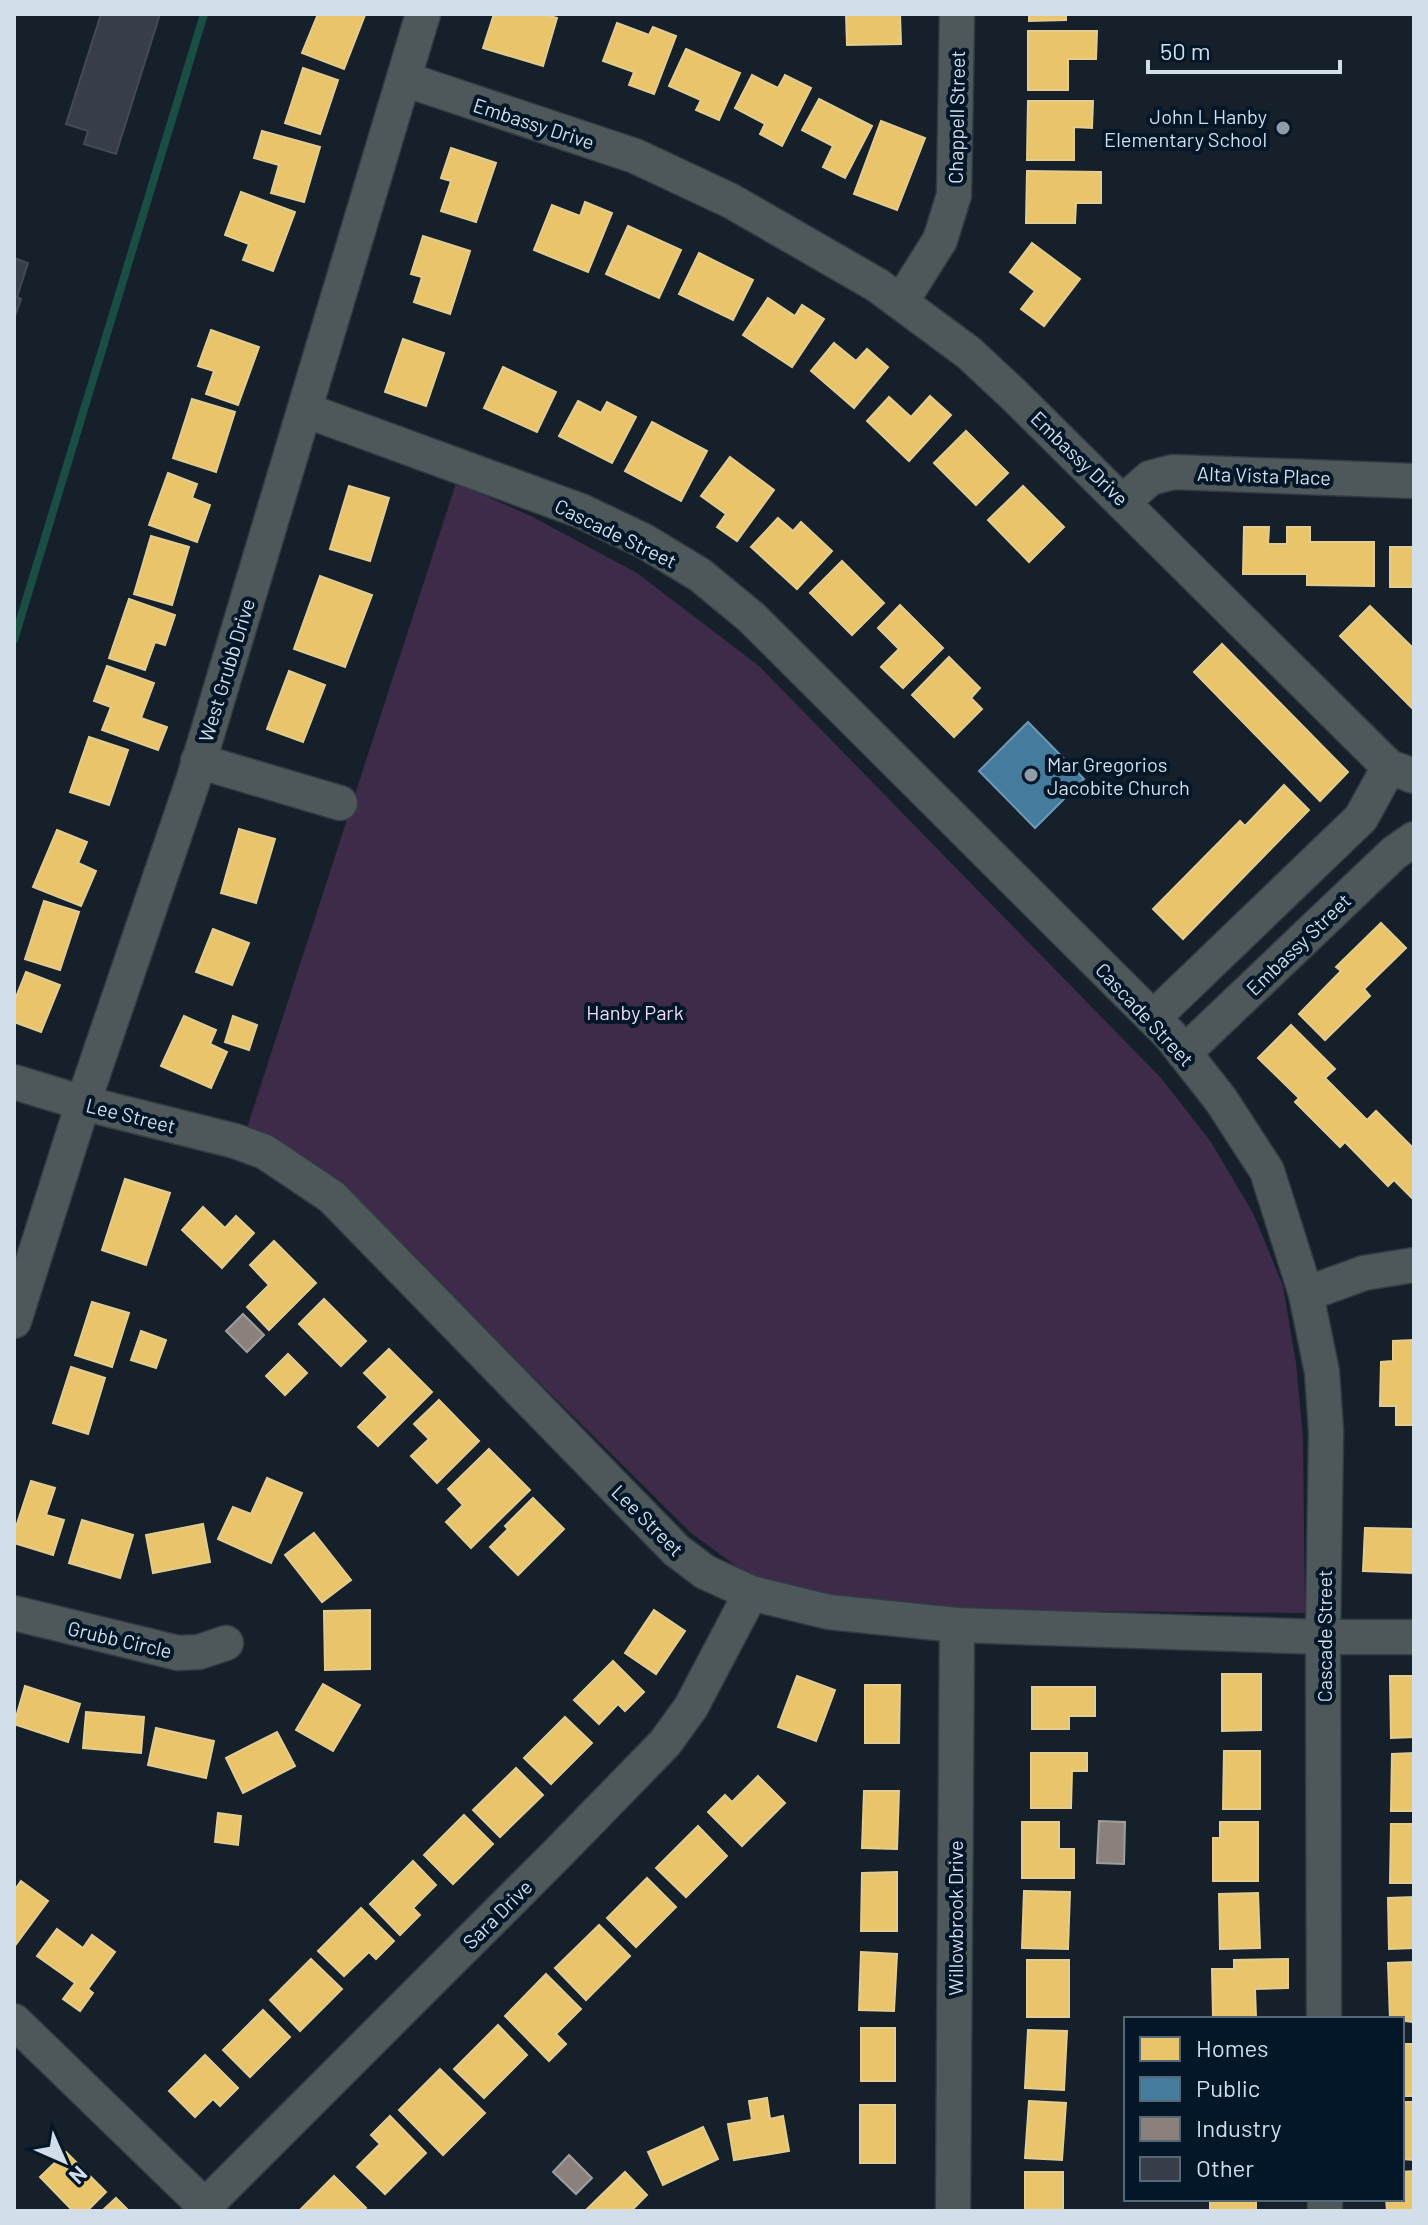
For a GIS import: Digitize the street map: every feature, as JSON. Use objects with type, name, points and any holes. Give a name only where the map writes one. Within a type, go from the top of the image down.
[{"type":"street","name":"West Grubb Drive","points":[[14,1321],[83,1103],[198,761],[423,14]]},
{"type":"street","name":"Chappell Street","points":[[901,302],[940,240],[954,195],[957,14]]},
{"type":"street","name":"Embassy Drive","points":[[404,79],[635,156],[731,201],[877,285],[969,353],[1402,772],[1361,818],[1153,1018]]},
{"type":"street","name":"Cascade Street","points":[[305,410],[581,511],[644,541],[700,575],[751,617],[1153,1018],[1221,1100],[1267,1171],[1306,1294],[1322,1372],[1326,1431],[1324,2017]]},
{"type":"street","name":"Alta Vista Place","points":[[1124,501],[1150,478],[1173,472],[1414,481]]},
{"type":"street","points":[[198,761],[340,803]]},
{"type":"street","name":"Embassy Street","points":[[1184,1053],[1394,853],[1414,839]]},
{"type":"street","name":"Lee Street","points":[[14,1082],[83,1103],[229,1139],[265,1152],[325,1192],[676,1550],[705,1572],[751,1593],[829,1612],[957,1625],[1414,1637]]},
{"type":"street","points":[[1306,1294],[1364,1273],[1414,1265]]},
{"type":"street","name":"Sara Drive","points":[[208,2208],[665,1743],[691,1707],[751,1593]]},
{"type":"street","name":"Grubb Circle","points":[[14,1613],[178,1653],[199,1652],[226,1643]]},
{"type":"street","name":"Willowbrook Drive","points":[[953,2211],[957,1625]]},
{"type":"street","points":[[14,2021],[208,2208]]},
{"type":"green space","name":"Hanby Park","points":[[456,483],[531,516],[637,573],[759,666],[1161,1078],[1211,1142],[1253,1213],[1283,1286],[1296,1363],[1303,1437],[1305,1613],[952,1610],[801,1594],[747,1574],[691,1533],[341,1186],[244,1137]]},
{"type":"building: Homes","points":[[318,14],[365,15],[344,69],[302,53]]},
{"type":"building: Homes","points":[[494,14],[542,14],[557,18],[543,66],[483,48]]},
{"type":"building: Homes","points":[[846,14],[900,14],[901,44],[847,45]]},
{"type":"building: Homes","points":[[1029,14],[1066,14],[1066,20],[1029,21]]},
{"type":"building: Homes","points":[[617,23],[649,35],[653,27],[676,36],[654,94],[629,85],[634,72],[603,61]]},
{"type":"building: Homes","points":[[1028,31],[1097,31],[1096,59],[1068,59],[1068,90],[1028,90]]},
{"type":"building: Homes","points":[[686,49],[740,73],[719,120],[696,110],[701,100],[669,86]]},
{"type":"building: Homes","points":[[303,68],[338,80],[320,134],[285,123]]},
{"type":"building: Homes","points":[[752,75],[778,88],[785,75],[811,88],[782,146],[760,134],[765,124],[735,108]]},
{"type":"building: Homes","points":[[819,99],[872,126],[845,178],[823,167],[833,146],[802,130]]},
{"type":"building: Homes","points":[[1028,101],[1093,101],[1092,128],[1074,127],[1074,160],[1027,160]]},
{"type":"building: Homes","points":[[881,121],[925,138],[897,210],[854,194]]},
{"type":"building: Homes","points":[[262,131],[320,147],[304,202],[271,193],[279,165],[254,158]]},
{"type":"building: Homes","points":[[451,148],[496,163],[476,222],[441,211],[451,181],[441,178]]},
{"type":"building: Homes","points":[[1027,171],[1101,172],[1101,203],[1076,203],[1075,223],[1026,223]]},
{"type":"building: Homes","points":[[241,192],[295,212],[273,271],[243,260],[249,244],[225,235]]},
{"type":"building: Homes","points":[[585,202],[612,213],[588,272],[534,250],[552,205],[580,216]]},
{"type":"building: Homes","points":[[628,226],[681,250],[659,298],[606,274]]},
{"type":"building: Homes","points":[[423,236],[470,251],[450,314],[414,302],[422,277],[411,274]]},
{"type":"building: Homes","points":[[1032,243],[1080,279],[1044,326],[1021,309],[1035,291],[1010,272]]},
{"type":"building: Homes","points":[[699,253],[753,280],[733,320],[679,294]]},
{"type":"building: Homes","points":[[768,298],[795,316],[802,305],[824,319],[792,367],[743,335]]},
{"type":"building: Homes","points":[[211,330],[259,347],[238,405],[206,394],[214,371],[198,366]]},
{"type":"building: Homes","points":[[403,339],[444,353],[426,406],[385,392]]},
{"type":"building: Homes","points":[[834,343],[856,361],[867,349],[888,367],[854,408],[811,371]]},
{"type":"building: Homes","points":[[503,367],[556,392],[537,432],[484,408]]},
{"type":"building: Homes","points":[[930,396],[951,415],[909,461],[867,421],[889,397],[911,417]]},
{"type":"building: Homes","points":[[192,399],[235,412],[216,472],[173,458]]},
{"type":"building: Homes","points":[[578,401],[601,413],[607,402],[636,417],[612,463],[559,436]]},
{"type":"building: Homes","points":[[652,422],[707,451],[681,501],[625,471]]},
{"type":"building: Homes","points":[[966,431],[1008,473],[976,505],[934,463]]},
{"type":"building: Homes","points":[[730,457],[774,490],[737,541],[717,527],[726,514],[701,496]]},
{"type":"building: Homes","points":[[168,473],[197,484],[192,498],[210,505],[197,542],[149,525]]},
{"type":"building: Homes","points":[[349,486],[389,498],[370,561],[330,549]]},
{"type":"building: Homes","points":[[1023,486],[1064,527],[1029,562],[988,520]]},
{"type":"building: Homes","points":[[778,518],[793,531],[801,522],[832,551],[797,589],[751,547]]},
{"type":"building: Homes","points":[[1244,527],[1269,527],[1268,544],[1287,544],[1287,527],[1310,527],[1310,542],[1374,542],[1374,586],[1307,585],[1307,574],[1243,574]]},
{"type":"building: Homes","points":[[151,536],[189,547],[172,605],[134,594]]},
{"type":"building: Homes","points":[[1390,547],[1414,547],[1414,587],[1390,587]]},
{"type":"building: Homes","points":[[842,561],[884,603],[852,635],[810,593]]},
{"type":"building: Homes","points":[[320,576],[372,595],[345,667],[294,649]]},
{"type":"building: Homes","points":[[129,599],[175,615],[165,645],[155,642],[145,670],[109,658]]},
{"type":"building: Homes","points":[[900,605],[943,648],[903,688],[881,667],[899,649],[878,628]]},
{"type":"building: Homes","points":[[1370,606],[1414,649],[1414,710],[1340,636]]},
{"type":"building: Homes","points":[[1222,644],[1348,772],[1320,801],[1194,672]]},
{"type":"building: Homes","points":[[949,657],[980,688],[971,698],[982,709],[954,737],[912,695]]},
{"type":"building: Homes","points":[[107,666],[154,683],[141,718],[167,727],[158,750],[102,730],[111,707],[94,701]]},
{"type":"building: Homes","points":[[289,671],[325,685],[303,742],[267,729]]},
{"type":"building: Homes","points":[[89,737],[128,750],[109,805],[70,792]]},
{"type":"building: Homes","points":[[1284,785],[1309,810],[1183,939],[1153,909],[1240,821],[1245,826]]},
{"type":"building: Homes","points":[[239,829],[275,839],[256,903],[221,893]]},
{"type":"building: Homes","points":[[57,830],[87,842],[78,863],[96,871],[81,906],[33,887]]},
{"type":"building: Homes","points":[[44,901],[79,912],[60,970],[25,959]]},
{"type":"building: Homes","points":[[1381,923],[1406,948],[1364,989],[1370,996],[1325,1040],[1299,1014],[1341,971],[1336,967]]},
{"type":"building: Homes","points":[[213,929],[249,943],[232,985],[196,972]]},
{"type":"building: Homes","points":[[26,972],[60,985],[41,1032],[14,1022],[14,1002]]},
{"type":"building: Homes","points":[[184,1016],[216,1030],[210,1044],[227,1052],[211,1088],[161,1066]]},
{"type":"building: Homes","points":[[233,1016],[257,1025],[249,1050],[225,1042]]},
{"type":"building: Homes","points":[[1291,1025],[1335,1069],[1325,1078],[1367,1120],[1376,1111],[1414,1149],[1414,1200],[1394,1180],[1388,1186],[1345,1142],[1340,1147],[1295,1102],[1299,1098],[1258,1058]]},
{"type":"building: Homes","points":[[125,1179],[170,1193],[146,1265],[102,1250]]},
{"type":"building: Homes","points":[[203,1207],[225,1228],[236,1216],[254,1233],[222,1268],[182,1230]]},
{"type":"building: Homes","points":[[274,1241],[316,1283],[269,1330],[247,1307],[269,1285],[250,1265]]},
{"type":"building: Homes","points":[[324,1299],[366,1341],[341,1366],[299,1324]]},
{"type":"building: Homes","points":[[92,1302],[129,1313],[112,1367],[75,1355]]},
{"type":"building: Homes","points":[[141,1331],[166,1340],[156,1368],[131,1360]]},
{"type":"building: Homes","points":[[1414,1340],[1414,1425],[1396,1425],[1396,1406],[1380,1406],[1381,1362],[1393,1361],[1393,1341]]},
{"type":"building: Homes","points":[[389,1349],[432,1392],[378,1446],[358,1427],[388,1397],[364,1373]]},
{"type":"building: Homes","points":[[288,1354],[307,1373],[285,1395],[266,1376]]},
{"type":"building: Homes","points":[[71,1367],[105,1378],[88,1434],[53,1423]]},
{"type":"building: Homes","points":[[439,1400],[479,1441],[437,1483],[411,1456],[429,1439],[414,1424]]},
{"type":"building: Homes","points":[[489,1449],[530,1490],[471,1548],[446,1522],[463,1505],[448,1489]]},
{"type":"building: Homes","points":[[267,1478],[302,1493],[271,1563],[218,1539],[233,1507],[251,1514]]},
{"type":"building: Homes","points":[[31,1481],[55,1488],[46,1515],[64,1520],[53,1555],[14,1543],[14,1533]]},
{"type":"building: Homes","points":[[533,1498],[564,1529],[518,1575],[490,1547],[508,1529],[505,1526]]},
{"type":"building: Homes","points":[[82,1520],[133,1535],[120,1578],[69,1563]]},
{"type":"building: Homes","points":[[203,1524],[210,1562],[153,1573],[146,1535]]},
{"type":"building: Homes","points":[[1365,1528],[1414,1529],[1414,1573],[1363,1571]]},
{"type":"building: Homes","points":[[314,1533],[351,1580],[322,1602],[285,1555]]},
{"type":"building: Homes","points":[[370,1610],[370,1669],[325,1670],[324,1611]]},
{"type":"building: Homes","points":[[654,1610],[685,1631],[656,1674],[625,1653]]},
{"type":"building: Homes","points":[[613,1661],[644,1692],[625,1711],[618,1704],[599,1724],[574,1700]]},
{"type":"building: Homes","points":[[1222,1674],[1261,1674],[1261,1730],[1222,1731]]},
{"type":"building: Homes","points":[[797,1676],[835,1690],[816,1741],[778,1727]]},
{"type":"building: Homes","points":[[1390,1676],[1414,1676],[1414,1737],[1391,1738]]},
{"type":"building: Homes","points":[[323,1684],[360,1705],[333,1751],[296,1730]]},
{"type":"building: Homes","points":[[865,1685],[900,1685],[899,1743],[865,1743]]},
{"type":"building: Homes","points":[[25,1686],[80,1704],[68,1742],[14,1724]]},
{"type":"building: Homes","points":[[1032,1687],[1095,1687],[1095,1716],[1069,1716],[1069,1729],[1032,1729]]},
{"type":"building: Homes","points":[[86,1712],[144,1717],[141,1753],[83,1748]]},
{"type":"building: Homes","points":[[565,1717],[592,1743],[551,1784],[524,1758]]},
{"type":"building: Homes","points":[[156,1728],[214,1741],[206,1778],[148,1765]]},
{"type":"building: Homes","points":[[277,1732],[295,1766],[243,1793],[226,1758]]},
{"type":"building: Homes","points":[[1224,1751],[1260,1751],[1260,1809],[1223,1809]]},
{"type":"building: Homes","points":[[1031,1753],[1087,1753],[1087,1771],[1072,1771],[1071,1808],[1031,1808]]},
{"type":"building: Homes","points":[[1414,1753],[1414,1811],[1391,1811],[1392,1754]]},
{"type":"building: Homes","points":[[516,1768],[543,1795],[500,1837],[473,1810]]},
{"type":"building: Homes","points":[[758,1776],[785,1803],[742,1846],[708,1812],[725,1795],[732,1802]]},
{"type":"building: Homes","points":[[864,1791],[899,1791],[897,1849],[862,1848]]},
{"type":"building: Homes","points":[[218,1813],[241,1816],[238,1845],[215,1842]]},
{"type":"building: Homes","points":[[464,1815],[493,1844],[453,1884],[424,1855]]},
{"type":"building: Homes","points":[[1022,1822],[1059,1822],[1059,1849],[1074,1849],[1074,1878],[1022,1878]]},
{"type":"building: Homes","points":[[1220,1822],[1258,1822],[1258,1881],[1213,1881],[1213,1838],[1220,1838]]},
{"type":"building: Homes","points":[[1391,1824],[1414,1824],[1414,1883],[1390,1883]]},
{"type":"building: Homes","points":[[698,1826],[727,1856],[686,1897],[656,1868]]},
{"type":"building: Homes","points":[[413,1861],[436,1885],[413,1908],[420,1915],[400,1935],[370,1904]]},
{"type":"building: Homes","points":[[897,1872],[897,1931],[861,1931],[862,1873]]},
{"type":"building: Homes","points":[[647,1878],[676,1907],[636,1947],[607,1918]]},
{"type":"building: Homes","points":[[21,1881],[48,1901],[14,1947],[14,1891]]},
{"type":"building: Homes","points":[[1024,1891],[1070,1892],[1068,1949],[1022,1948]]},
{"type":"building: Homes","points":[[1258,1893],[1260,1948],[1220,1949],[1219,1894]]},
{"type":"building: Homes","points":[[1414,1897],[1414,1948],[1389,1949],[1388,1898]]},
{"type":"building: Homes","points":[[361,1908],[394,1941],[376,1959],[369,1952],[344,1976],[318,1951]]},
{"type":"building: Homes","points":[[599,1925],[630,1956],[586,2000],[555,1968]]},
{"type":"building: Homes","points":[[57,1929],[83,1948],[92,1935],[115,1952],[88,1989],[93,1993],[80,2011],[63,1999],[75,1983],[37,1956]]},
{"type":"building: Homes","points":[[861,1952],[897,1954],[894,2011],[859,2010]]},
{"type":"building: Homes","points":[[311,1959],[342,1989],[300,2031],[270,2000]]},
{"type":"building: Homes","points":[[1288,1959],[1288,1988],[1255,1989],[1256,2017],[1213,2017],[1212,1969],[1234,1969],[1234,1960]]},
{"type":"building: Homes","points":[[1027,1960],[1069,1960],[1069,2017],[1027,2017]]},
{"type":"building: Homes","points":[[1414,1962],[1414,2022],[1404,2021],[1404,2017],[1390,2017],[1388,1963]]},
{"type":"building: Homes","points":[[546,1974],[581,2009],[556,2034],[566,2044],[549,2061],[505,2016]]},
{"type":"building: Homes","points":[[263,2010],[290,2037],[250,2077],[223,2050]]},
{"type":"building: Homes","points":[[498,2025],[527,2055],[484,2098],[454,2069]]},
{"type":"building: Homes","points":[[861,2028],[895,2028],[895,2081],[861,2081]]},
{"type":"building: Homes","points":[[1028,2030],[1067,2031],[1064,2090],[1025,2088]]},
{"type":"building: Homes","points":[[1404,2044],[1414,2044],[1414,2096],[1404,2096]]},
{"type":"building: Homes","points":[[205,2055],[238,2088],[220,2106],[213,2099],[195,2117],[169,2091]]},
{"type":"building: Homes","points":[[440,2069],[485,2113],[443,2155],[399,2110]]},
{"type":"building: Homes","points":[[767,2098],[770,2119],[783,2116],[789,2151],[734,2160],[728,2124],[752,2120],[749,2101]]},
{"type":"building: Homes","points":[[1029,2101],[1066,2103],[1062,2160],[1025,2158]]},
{"type":"building: Homes","points":[[1404,2102],[1414,2102],[1414,2160],[1404,2159]]},
{"type":"building: Homes","points":[[860,2105],[895,2105],[895,2163],[860,2163]]},
{"type":"building: Homes","points":[[390,2116],[426,2153],[385,2194],[357,2167],[380,2144],[371,2135]]},
{"type":"building: Homes","points":[[703,2127],[718,2159],[663,2185],[648,2152]]},
{"type":"building: Homes","points":[[66,2152],[106,2192],[87,2211],[73,2211],[40,2177]]},
{"type":"building: Homes","points":[[1414,2171],[1414,2211],[1387,2211],[1386,2201],[1404,2201],[1404,2172]]},
{"type":"building: Homes","points":[[625,2172],[647,2195],[631,2211],[585,2211]]},
{"type":"building: Homes","points":[[1025,2172],[1063,2172],[1063,2211],[1025,2211]]},
{"type":"building: Homes","points":[[334,2176],[366,2208],[362,2211],[299,2211]]},
{"type":"building: Homes","points":[[116,2198],[129,2211],[102,2211]]},
{"type":"building: Homes","points":[[1210,2201],[1256,2201],[1256,2211],[1210,2211]]},
{"type":"building: Public","name":"Mar Gregorios Jacobite Church","points":[[1028,722],[1084,779],[1035,828],[979,771]]},
{"type":"building: Industry","points":[[243,1314],[264,1335],[247,1352],[226,1331]]},
{"type":"building: Industry","points":[[1099,1821],[1125,1822],[1124,1864],[1097,1863]]},
{"type":"building: Industry","points":[[569,2155],[592,2178],[576,2194],[553,2172]]},
{"type":"building: Other","points":[[101,14],[160,14],[116,154],[84,144],[88,131],[66,124]]},
{"type":"building: Other","points":[[14,258],[28,263],[17,297],[21,299],[14,319]]},
{"type":"waterway","points":[[14,640],[204,14]]},
{"type":"place","name":"John L Hanby Elementary School","points":[[1283,128]]},
{"type":"place","name":"Mar Gregorios Jacobite Church","points":[[1031,775]]}]
